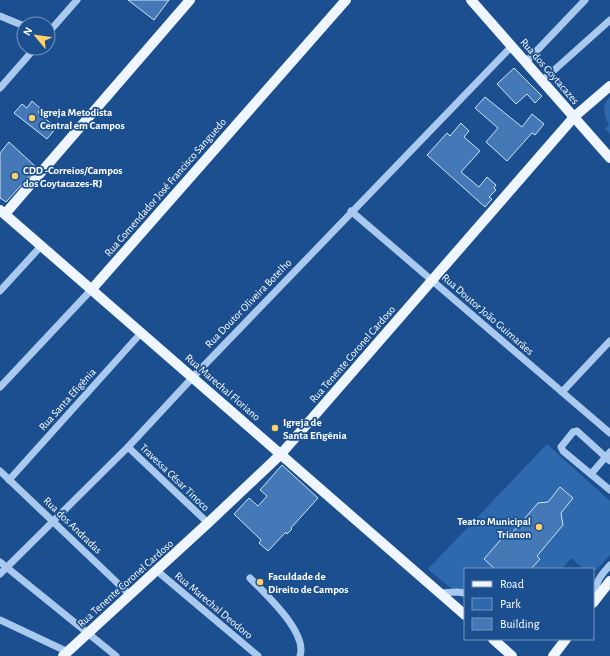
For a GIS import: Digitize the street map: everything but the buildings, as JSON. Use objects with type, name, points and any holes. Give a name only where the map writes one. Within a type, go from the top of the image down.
[{"type":"main road","points":[[2,215],[190,0]]},
{"type":"main road","name":"Rua Comendador José Francisco Sanguedo","points":[[92,289],[346,0]]},
{"type":"main road","name":"Rua dos Goytacazes","points":[[470,0],[610,158]]},
{"type":"main road","name":"Rua Tenente Coronel Cardoso","points":[[65,654],[281,454],[574,117],[610,86]]},
{"type":"main road","name":"Rua Marechal Floriano","points":[[2,215],[42,245],[464,614]]},
{"type":"main road","points":[[596,600],[610,581]]},
{"type":"main road","points":[[494,640],[512,656]]},
{"type":"main road","points":[[553,656],[565,640]]},
{"type":"street","points":[[56,24],[77,0]]},
{"type":"street","points":[[526,62],[585,0]]},
{"type":"street","points":[[0,16],[16,23]]},
{"type":"street","points":[[542,81],[610,20]]},
{"type":"street","name":"Rua Doutor Oliveira Botelho","points":[[0,574],[52,520],[128,447],[193,377],[512,46]]},
{"type":"street","points":[[0,88],[28,56]]},
{"type":"street","name":"Rua Doutor João Guimarães","points":[[352,211],[610,433]]},
{"type":"street","points":[[0,291],[42,245]]},
{"type":"street","name":"Rua Comendador José Francisco Sanguedo","points":[[0,387],[92,289]]},
{"type":"street","name":"Rua Santa Efigênia","points":[[9,480],[141,333]]},
{"type":"street","points":[[562,392],[610,341]]},
{"type":"street","points":[[591,474],[609,457],[577,431],[572,432],[562,444],[561,447],[563,451],[610,490]]},
{"type":"street","name":"Travessa César Tinoco","points":[[128,447],[208,523]]},
{"type":"street","name":"Rua dos Andradas","points":[[0,471],[130,595]]},
{"type":"street","points":[[0,562],[116,656]]},
{"type":"street","points":[[596,600],[596,579],[610,565]]},
{"type":"street","name":"Rua Marechal Deodoro","points":[[156,570],[258,656]]},
{"type":"street","points":[[250,578],[288,619],[300,642],[300,656]]},
{"type":"street","points":[[440,593],[464,593]]},
{"type":"street","points":[[0,620],[65,654]]},
{"type":"green space","points":[[610,97],[610,134],[605,128],[609,125],[604,107],[605,103]]},
{"type":"green space","points":[[547,444],[610,501],[610,555],[596,570],[594,571],[594,568],[583,568],[571,558],[563,568],[464,568],[464,599],[428,569]]},
{"type":"place","name":"Igreja Metodista Central em Campos","points":[[32,118]]},
{"type":"place","name":"CDD -Correios/Campos dos Goytacazes-RJ","points":[[15,176]]},
{"type":"place","name":"Igreja de Santa Efigênia","points":[[275,428]]},
{"type":"place","name":"Teatro Municipal Trianon","points":[[539,527]]},
{"type":"place","name":"Faculdade de Direito de Campos","points":[[260,582]]}]
